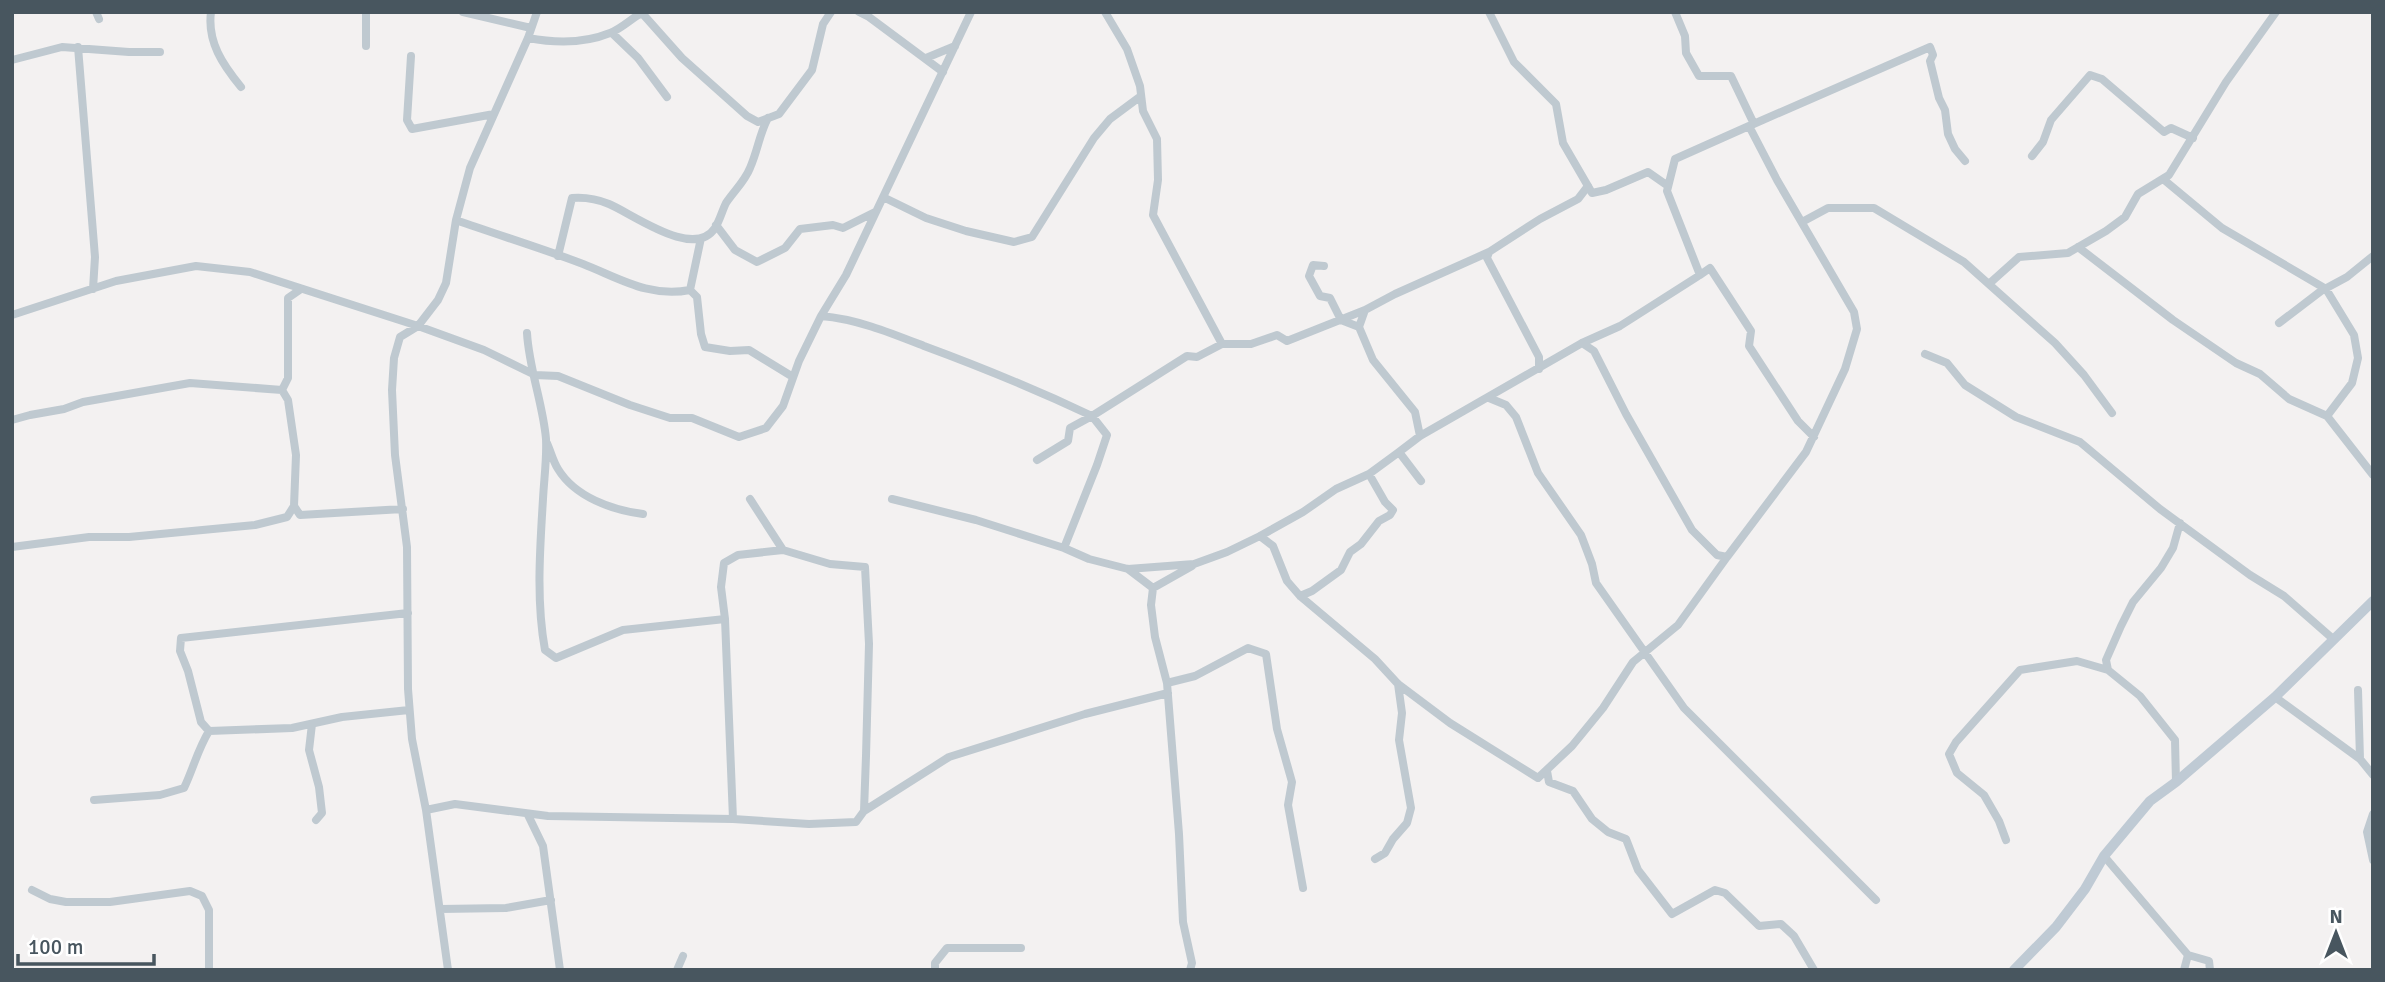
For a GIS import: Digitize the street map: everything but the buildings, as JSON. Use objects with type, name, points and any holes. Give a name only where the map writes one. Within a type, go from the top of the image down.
[{"type":"street","points":[[211,12],[209,26],[213,44],[241,88]]},
{"type":"street","points":[[366,12],[366,46]]},
{"type":"street","points":[[463,12],[531,29]]},
{"type":"street","points":[[448,970],[426,810],[412,739],[407,558],[396,455],[392,369],[400,337],[418,326],[438,300],[446,283],[456,220],[470,168],[537,12]]},
{"type":"street","points":[[527,38],[571,42],[612,33],[642,12],[682,58],[747,116],[758,122],[779,114],[812,70],[823,24],[831,12]]},
{"type":"street","points":[[859,12],[872,14],[943,72]]},
{"type":"street","points":[[12,315],[117,281],[196,266],[250,272],[418,326],[484,350],[535,375],[558,376],[670,418],[692,418],[739,436],[766,428],[783,406],[821,316],[846,275],[971,12]]},
{"type":"street","points":[[1105,12],[1127,49],[1143,111],[1157,139],[1158,180],[1153,215],[1222,344]]},
{"type":"street","points":[[1489,12],[1514,62],[1556,104],[1563,143],[1592,193],[1606,190],[1648,172],[1668,186]]},
{"type":"street","points":[[1260,536],[1273,546],[1287,581],[1300,596],[1375,659],[1398,684],[1450,723],[1538,778],[1603,708],[1633,662],[1678,625],[1806,452],[1845,369],[1857,329],[1854,312],[1802,222],[1752,125],[1731,76],[1699,76],[1686,53],[1685,37],[1675,12]]},
{"type":"street","points":[[1990,283],[2019,257],[2068,253],[2125,217],[2138,194],[2169,175],[2226,82],[2276,12]]},
{"type":"street","points":[[612,33],[638,58],[667,97]]},
{"type":"street","points":[[926,58],[955,46]]},
{"type":"street","points":[[12,60],[62,47],[160,52]]},
{"type":"street","points":[[78,47],[95,257],[93,289]]},
{"type":"street","points":[[1700,275],[1667,191],[1675,159],[1930,47],[1933,55],[1930,61],[1939,98],[1945,110],[1948,134],[1965,161]]},
{"type":"street","points":[[411,56],[407,120],[412,129],[494,114]]},
{"type":"street","points":[[2032,156],[2043,142],[2051,120],[2091,75],[2102,79],[2164,132],[2171,128],[2193,138]]},
{"type":"street","points":[[883,197],[926,218],[966,231],[1014,242],[1032,237],[1094,138],[1110,119],[1141,96]]},
{"type":"street","points":[[558,256],[572,198],[584,197],[609,204],[674,236],[697,240],[714,230],[727,203],[749,172],[757,152],[759,135],[768,118]]},
{"type":"street","points":[[2163,179],[2222,229],[2326,289],[2354,335],[2358,358],[2352,383],[2327,416]]},
{"type":"street","points":[[1037,460],[1068,441],[1070,428],[1186,356],[1196,358],[1222,344],[1251,344],[1277,335],[1287,341],[1365,310],[1489,251],[1578,199],[1588,186]]},
{"type":"street","points":[[1802,222],[1828,208],[1874,208],[1964,262],[2055,344],[2084,375],[2112,413]]},
{"type":"street","points":[[716,225],[735,250],[757,262],[785,248],[800,229],[833,225],[843,228],[875,212]]},
{"type":"street","points":[[456,220],[558,256],[640,289],[672,294],[690,290]]},
{"type":"street","points":[[690,290],[701,238]]},
{"type":"street","points":[[2078,247],[2173,320],[2236,363],[2260,374],[2288,399],[2327,416],[2373,475]]},
{"type":"street","points":[[1489,251],[1487,258],[1539,358],[1539,369]]},
{"type":"street","points":[[2279,323],[2326,289],[2347,278],[2373,256]]},
{"type":"street","points":[[1324,266],[1313,265],[1309,276],[1320,296],[1330,298],[1341,320],[1359,327]]},
{"type":"street","points":[[1153,588],[1194,564],[1227,552],[1303,512],[1336,489],[1369,474],[1420,436],[1582,343],[1620,326],[1710,268],[1751,331],[1749,346],[1798,421],[1814,437]]},
{"type":"street","points":[[282,390],[288,378],[288,298],[302,289]]},
{"type":"street","points":[[690,290],[697,297],[705,347],[748,351],[793,377]]},
{"type":"street","points":[[1365,310],[1359,327],[1373,360],[1415,412],[1420,436]]},
{"type":"street","points":[[821,316],[838,317],[872,327],[964,360],[1092,416],[1107,435],[1064,548]]},
{"type":"street","points":[[527,333],[546,441],[541,526],[541,629],[545,650],[555,658],[624,630],[725,619]]},
{"type":"street","points":[[1582,343],[1594,351],[1626,414],[1692,530],[1717,555],[1727,557]]},
{"type":"street","points":[[1926,354],[1947,363],[1965,385],[2017,417],[2080,442],[2160,509],[2240,568],[2284,596],[2332,638]]},
{"type":"street","points":[[12,420],[64,409],[83,402],[190,383],[282,390]]},
{"type":"street","points":[[282,390],[288,400],[296,455],[294,506],[287,516]]},
{"type":"street","points":[[1489,398],[1506,405],[1516,417],[1538,473],[1581,535],[1596,583],[1684,708],[1876,900]]},
{"type":"street","points":[[546,441],[558,469],[571,484],[599,503],[643,514]]},
{"type":"street","points":[[1399,452],[1421,481]]},
{"type":"street","points":[[1300,596],[1312,591],[1341,570],[1350,552],[1393,510],[1369,474]]},
{"type":"street","points":[[750,499],[783,550]]},
{"type":"street","points":[[892,499],[976,520],[1064,548],[1089,559],[1128,569],[1194,564]]},
{"type":"street","points":[[294,506],[300,515]]},
{"type":"street","points":[[12,547],[89,537],[129,537],[256,525],[287,516],[403,509]]},
{"type":"street","points":[[2109,670],[2106,660],[2121,626],[2133,602],[2174,548],[2180,523]]},
{"type":"street","points":[[733,819],[725,619],[721,587],[724,563],[738,555],[783,550],[830,564],[865,567],[869,643],[864,811]]},
{"type":"street","points":[[1128,569],[1153,588]]},
{"type":"street","points":[[1153,588],[1151,605],[1155,637],[1168,693],[1183,922],[1192,963],[1191,970]]},
{"type":"street","points":[[2014,970],[2056,927],[2085,889],[2104,856],[2150,801],[2276,697],[2332,638],[2373,601]]},
{"type":"street","points":[[209,731],[201,722],[180,651],[181,638],[408,613]]},
{"type":"street","points":[[1167,683],[1195,676],[1248,648],[1266,654],[1277,729],[1292,782],[1288,805],[1303,888]]},
{"type":"street","points":[[2006,840],[1984,795],[1957,773],[1949,754],[1956,741],[2020,670],[2077,661],[2109,670],[2140,696],[2175,740],[2176,782]]},
{"type":"street","points":[[1376,859],[1385,853],[1407,823],[1411,808],[1399,740],[1402,713],[1398,684]]},
{"type":"street","points":[[2358,690],[2360,759]]},
{"type":"street","points":[[426,810],[455,804],[528,815],[733,819],[809,824],[856,822],[864,811],[949,758],[1085,714],[1168,693]]},
{"type":"street","points":[[2276,697],[2360,759],[2373,775]]},
{"type":"street","points":[[209,731],[292,728],[342,717],[410,710]]},
{"type":"street","points":[[312,724],[309,750],[319,787],[322,813],[316,820]]},
{"type":"street","points":[[94,800],[160,795],[184,788],[194,768],[199,747],[209,731]]},
{"type":"street","points":[[1547,771],[1549,782],[1573,791],[1592,819],[1608,832],[1626,839],[1638,870],[1672,914],[1715,890],[1725,893],[1759,926],[1781,924],[1794,936],[1814,970]]},
{"type":"street","points":[[2373,814],[2367,832],[2373,860]]},
{"type":"street","points":[[528,815],[543,846],[560,970]]},
{"type":"street","points":[[2104,856],[2188,955],[2209,961],[2210,970]]},
{"type":"street","points":[[32,890],[50,899],[66,902],[110,902],[190,891],[202,896],[209,910],[209,970]]},
{"type":"street","points":[[440,909],[506,908],[551,900]]},
{"type":"street","points":[[935,970],[935,963],[947,948],[1021,948]]},
{"type":"street","points":[[2184,970],[2188,955]]},
{"type":"street","points":[[677,970],[683,956]]}]
